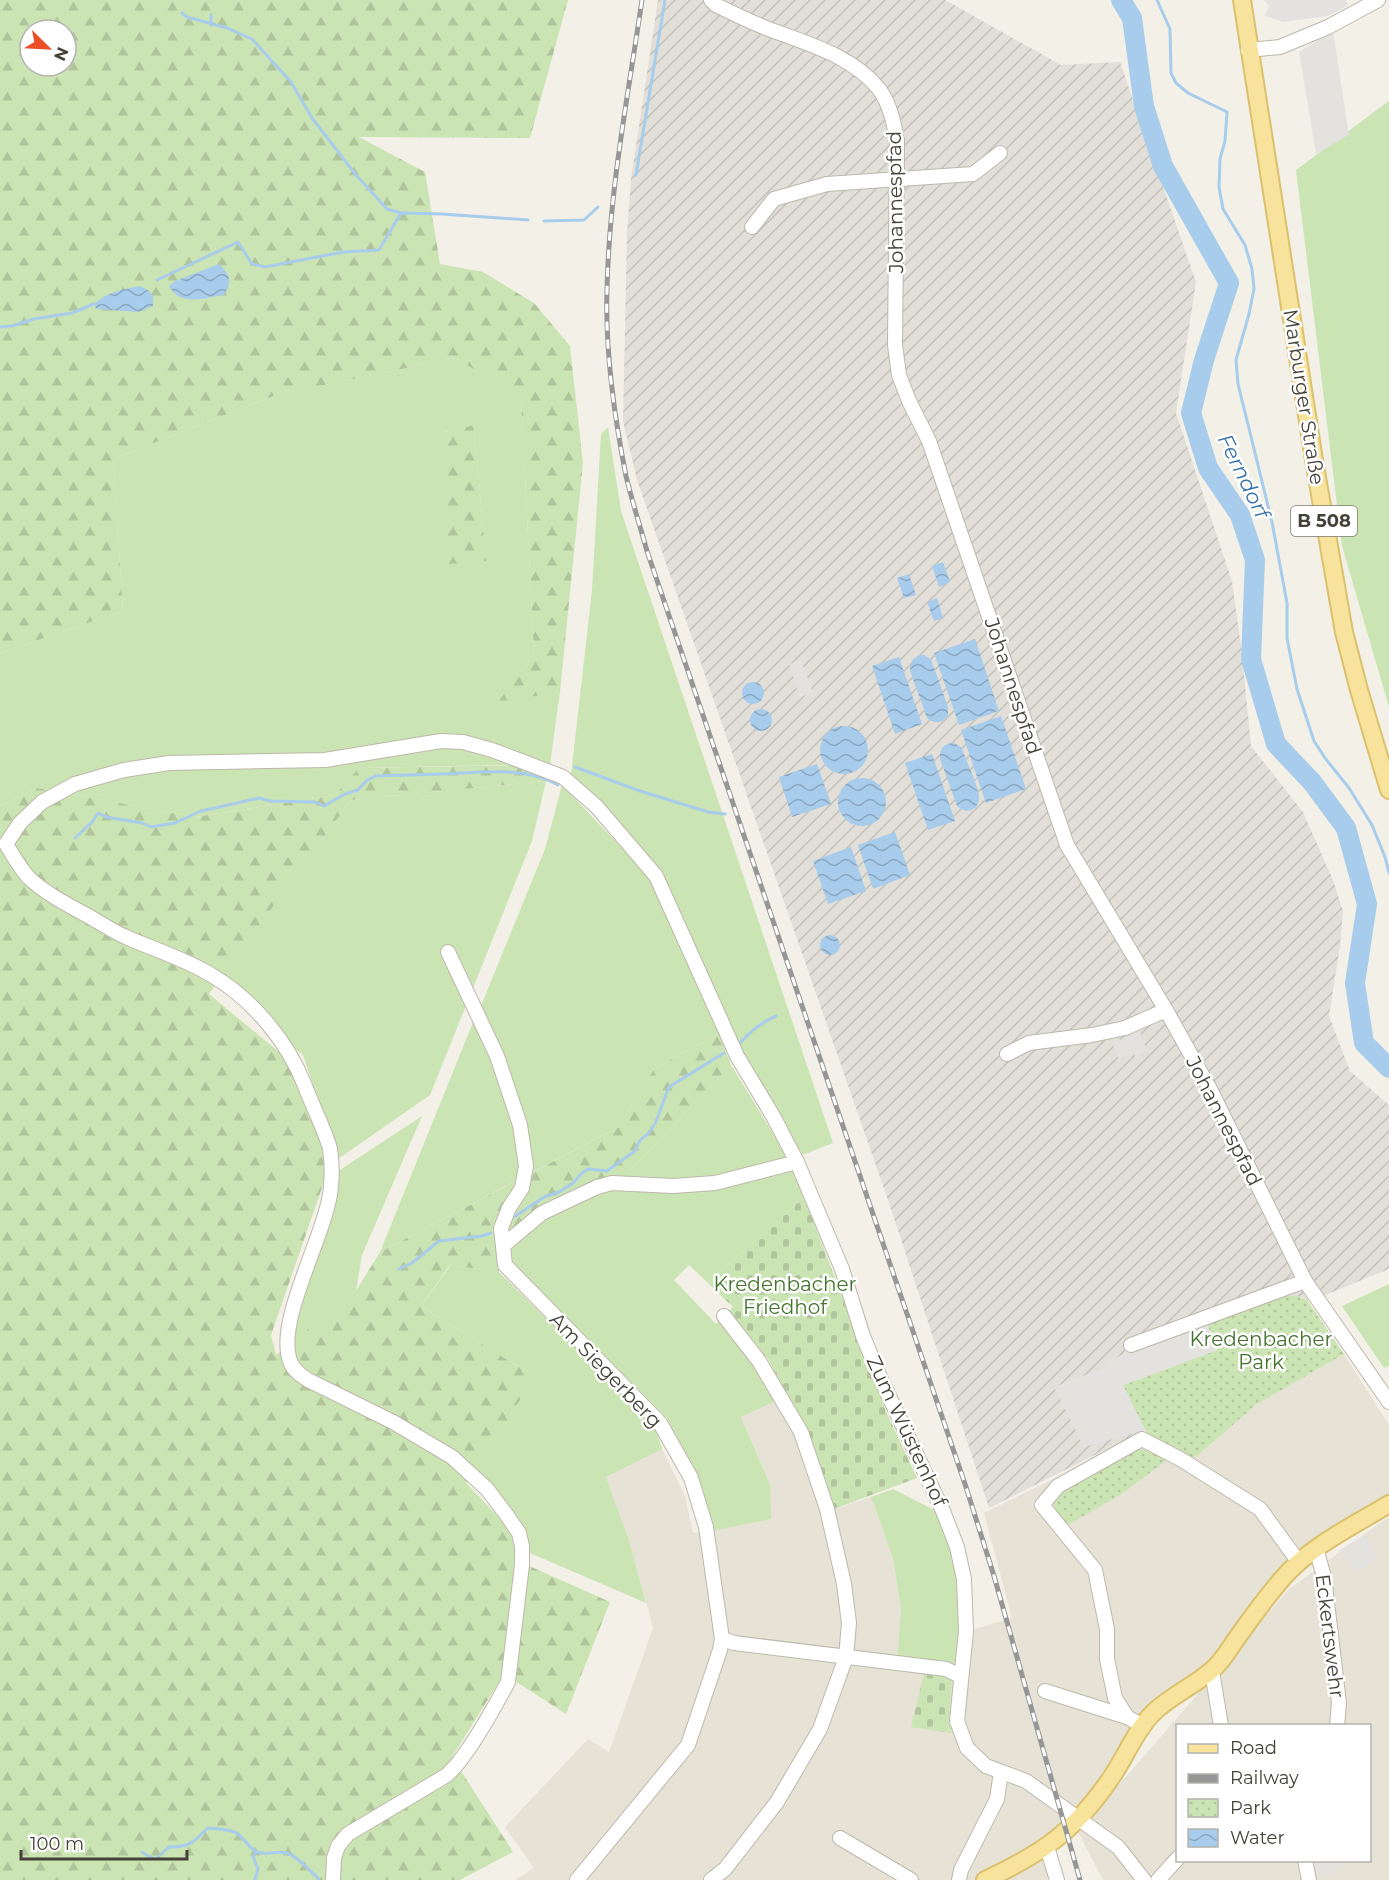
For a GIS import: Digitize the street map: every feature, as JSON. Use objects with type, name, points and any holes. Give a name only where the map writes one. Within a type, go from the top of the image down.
[{"type":"main road","name":"Marburger Straße","points":[[1242,0],[1248,50],[1314,460],[1344,632],[1389,790]]},
{"type":"main road","points":[[985,1880],[1047,1847],[1079,1819],[1112,1778],[1143,1726],[1153,1714],[1212,1671],[1298,1561],[1389,1504]]},
{"type":"street","name":"Johannespfad","points":[[711,0],[716,5],[763,27],[839,57],[863,72],[880,90],[893,116],[897,141],[898,180],[895,345],[899,375],[929,441],[1067,845],[1166,1010],[1211,1092],[1305,1281],[1389,1402]]},
{"type":"street","points":[[1248,50],[1280,47],[1328,27],[1378,0]]},
{"type":"street","points":[[752,227],[774,200],[827,184],[973,174],[1000,153]]},
{"type":"street","name":"Zum Wüstenhof","points":[[333,1880],[334,1858],[342,1840],[364,1822],[453,1770],[508,1682],[522,1565],[519,1533],[487,1489],[452,1457],[393,1422],[308,1380],[298,1374],[290,1362],[288,1347],[292,1316],[326,1215],[332,1170],[330,1149],[297,1065],[284,1045],[262,1018],[227,985],[190,964],[124,936],[63,902],[31,880],[6,844],[20,823],[42,802],[75,784],[123,770],[169,763],[325,760],[441,741],[463,742],[492,750],[563,777],[597,807],[656,876],[737,1056],[797,1162],[842,1269],[879,1375],[943,1510],[957,1547],[964,1579],[966,1631],[957,1722],[967,1748],[986,1766],[1026,1781],[1118,1847],[1144,1880]]},
{"type":"street","name":"Am Siegerberg","points":[[448,952],[497,1056],[520,1125],[526,1166],[522,1188],[509,1208],[501,1228],[505,1265],[660,1423],[691,1478],[706,1527],[722,1639],[688,1745],[578,1880]]},
{"type":"street","points":[[1007,1054],[1029,1043],[1092,1035],[1125,1028],[1166,1010]]},
{"type":"street","points":[[504,1245],[542,1214],[597,1187],[612,1183],[673,1186],[715,1183],[797,1162]]},
{"type":"street","points":[[1131,1345],[1305,1281]]},
{"type":"street","points":[[711,1880],[725,1869],[777,1802],[820,1729],[846,1657],[849,1623],[844,1584],[828,1509],[801,1432],[759,1361],[724,1316]]},
{"type":"street","points":[[1127,1717],[1115,1698],[1107,1659],[1107,1629],[1095,1570],[1042,1505],[1058,1486],[1142,1439],[1206,1474],[1260,1509],[1298,1561]]},
{"type":"street","name":"Eckertswehr","points":[[1316,1548],[1324,1577],[1339,1703],[1337,1724]]},
{"type":"street","points":[[722,1639],[734,1643],[946,1670],[960,1676]]},
{"type":"street","points":[[1212,1671],[1221,1724]]},
{"type":"street","points":[[1045,1691],[1127,1717],[1143,1726]]},
{"type":"street","points":[[959,1880],[961,1870],[997,1799],[1001,1772]]},
{"type":"street","points":[[840,1838],[911,1880]]},
{"type":"street","points":[[1047,1847],[1057,1880]]},
{"type":"street","points":[[1158,1880],[1176,1860]]},
{"type":"street","points":[[1305,1862],[1309,1880]]},
{"type":"shaded area","points":[[658,0],[945,0],[1061,65],[1120,62],[1196,282],[1176,413],[1232,581],[1251,746],[1303,812],[1333,880],[1343,911],[1329,1016],[1350,1071],[1389,1105],[1389,1269],[1323,1296],[1307,1300],[1302,1297],[1285,1296],[1207,1324],[1123,1385],[1145,1430],[989,1508],[888,1200],[637,480],[623,421],[627,234],[631,179]]},
{"type":"shaded area","points":[[1264,0],[1346,0],[1348,5],[1328,16],[1283,22],[1265,16],[1269,6]]},
{"type":"shaded area","points":[[1333,31],[1349,135],[1316,154],[1299,52]]},
{"type":"shaded area","points":[[801,660],[813,693],[800,697],[789,664]]},
{"type":"shaded area","points":[[1140,1032],[1147,1051],[1135,1056],[1133,1053],[1118,1058],[1112,1043]]},
{"type":"shaded area","points":[[1207,1324],[1217,1350],[1123,1385],[1145,1430],[1084,1447],[1054,1387],[1107,1367],[1106,1361]]},
{"type":"shaded area","points":[[1344,1354],[1389,1425],[1389,1498],[1327,1535],[1232,1644],[1134,1738],[1054,1838],[979,1880],[515,1880],[534,1868],[505,1827],[588,1739],[609,1752],[653,1628],[629,1540],[606,1477],[662,1449],[685,1496],[693,1533],[711,1531],[770,1485],[741,1417],[778,1400],[796,1435],[826,1512],[871,1497],[893,1558],[901,1609],[897,1665],[968,1631],[1012,1618],[984,1513],[1138,1437],[1190,1462],[1257,1404]]},
{"type":"shaded area","points":[[1389,1518],[1389,1880],[1103,1880],[1078,1832],[1289,1589]]},
{"type":"shaded area","points":[[1364,1535],[1379,1558],[1355,1573],[1340,1550]]},
{"type":"shaded area","points":[[1055,1852],[1064,1880],[1003,1880]]},
{"type":"shaded area","points":[[1310,1862],[1353,1862],[1346,1864],[1329,1877],[1314,1870]]},
{"type":"green space","points":[[0,0],[568,0],[530,138],[359,137],[425,172],[440,264],[483,272],[534,303],[570,346],[583,463],[560,692],[498,702],[534,653],[521,397],[455,358],[276,395],[113,459],[123,611],[0,653]]},
{"type":"green space","points":[[1389,101],[1389,707],[1342,546],[1296,170]]},
{"type":"green space","points":[[455,358],[521,396],[534,653],[499,701],[560,692],[550,764],[360,768],[335,795],[195,817],[37,788],[0,806],[0,653],[123,611],[113,459],[276,395]],"holes":[[[474,425],[486,561],[444,432]]]},
{"type":"green space","points":[[474,425],[486,561],[449,564],[444,432]]},
{"type":"green space","points":[[608,427],[621,511],[833,1143],[803,1155],[742,1053],[659,871],[601,801],[571,775],[592,590],[601,434]]},
{"type":"green space","points":[[525,765],[546,781],[351,800],[209,994],[291,1062],[324,1153],[324,1182],[271,1335],[276,1355],[356,1291],[380,1252],[619,1127],[654,1069],[719,1033],[731,1065],[623,1178],[499,1239],[499,1272],[450,1265],[421,1306],[535,1377],[466,1483],[512,1531],[516,1560],[610,1602],[566,1714],[504,1674],[452,1757],[513,1852],[460,1880],[0,1880],[0,806],[37,788],[195,817],[335,795],[359,768]]},
{"type":"green space","points":[[546,781],[532,841],[430,1095],[338,1159],[303,1055],[216,983],[351,800]]},
{"type":"green space","points":[[562,785],[651,879],[719,1033],[654,1069],[619,1127],[532,1172],[527,1123],[481,1006],[545,849]]},
{"type":"green space","points":[[474,1020],[488,1050],[513,1126],[520,1165],[517,1180],[380,1252]]},
{"type":"green space","points":[[731,1065],[788,1158],[715,1178],[623,1178]]},
{"type":"green space","points":[[422,1116],[362,1255],[356,1291],[289,1345],[337,1172]]},
{"type":"green space","points":[[794,1170],[804,1197],[708,1283],[689,1265],[674,1280],[716,1324],[719,1321],[756,1365],[778,1400],[741,1417],[770,1485],[771,1519],[711,1531],[698,1476],[666,1417],[511,1264],[512,1249],[547,1217],[613,1188]]},
{"type":"green space","name":"Kredenbacher Friedhof","points":[[804,1197],[888,1416],[917,1478],[834,1509],[805,1430],[767,1357],[761,1353],[728,1312],[733,1307],[708,1283]]},
{"type":"green space","points":[[451,1265],[499,1272],[655,1426],[662,1449],[606,1477],[629,1540],[646,1603],[530,1553],[524,1530],[491,1485],[475,1469],[535,1377],[421,1306]]},
{"type":"green space","points":[[1389,1284],[1389,1366],[1384,1368],[1342,1306]]},
{"type":"green space","name":"Kredenbacher Park","points":[[1286,1296],[1297,1296],[1307,1300],[1344,1354],[1257,1404],[1190,1462],[1150,1440],[1123,1385],[1217,1350],[1207,1324]]},
{"type":"green space","points":[[1138,1449],[1150,1450],[1168,1459],[1123,1493],[1066,1526],[1054,1507],[1058,1494],[1127,1453]]},
{"type":"green space","points":[[893,1489],[940,1513],[956,1550],[962,1631],[958,1669],[897,1662],[901,1609],[893,1558],[871,1497]]},
{"type":"green space","points":[[925,1670],[952,1675],[949,1720],[952,1733],[911,1727]]},
{"type":"water","points":[[219,264],[229,278],[229,286],[224,295],[186,299],[179,297],[169,286],[175,281]]},
{"type":"water","points":[[140,286],[153,296],[153,306],[139,312],[96,309],[94,304],[104,297]]},
{"type":"water","points":[[943,562],[950,582],[939,587],[932,566]]},
{"type":"water","points":[[909,574],[916,595],[904,598],[897,578]]},
{"type":"water","points":[[937,598],[943,618],[934,621],[927,602]]},
{"type":"water","points":[[975,639],[999,711],[959,725],[934,653]]},
{"type":"water","points":[[920,655],[931,659],[948,707],[948,715],[939,722],[933,722],[927,718],[910,671],[913,659]]},
{"type":"water","points":[[899,657],[922,724],[895,734],[872,666]]},
{"type":"water","points":[[749,682],[757,682],[764,689],[764,697],[757,704],[749,704],[742,697],[742,689]]},
{"type":"water","points":[[757,709],[765,709],[772,716],[772,724],[765,731],[757,731],[750,724],[750,716]]},
{"type":"water","points":[[1001,716],[1026,789],[986,803],[961,730]]},
{"type":"water","points":[[839,726],[849,726],[861,733],[868,745],[868,755],[861,767],[849,774],[839,774],[824,763],[820,755],[820,745],[831,730]]},
{"type":"water","points":[[954,743],[963,751],[978,793],[978,804],[969,811],[957,806],[940,759],[943,747]]},
{"type":"water","points":[[932,754],[955,821],[928,830],[905,763]]},
{"type":"water","points":[[817,764],[831,804],[792,817],[779,777]]},
{"type":"water","points":[[857,778],[867,778],[882,788],[886,802],[885,811],[876,822],[867,826],[857,826],[842,816],[838,807],[838,797],[848,782]]},
{"type":"water","points":[[895,832],[910,875],[873,889],[858,845]]},
{"type":"water","points":[[851,847],[866,891],[828,904],[813,861]]},
{"type":"water","points":[[830,935],[837,938],[840,945],[837,952],[830,955],[823,952],[820,945],[823,938]]},
{"type":"waterway","points":[[636,175],[665,0]]},
{"type":"waterway","name":"Ferndorf","points":[[1121,0],[1132,18],[1144,106],[1163,166],[1229,283],[1204,360],[1191,413],[1208,468],[1240,515],[1255,560],[1251,659],[1276,744],[1312,782],[1346,828],[1367,904],[1355,983],[1364,1043],[1389,1068]]},
{"type":"waterway","points":[[1157,0],[1170,29],[1171,73],[1176,83],[1188,93],[1227,112],[1225,141],[1220,159],[1219,187],[1223,209],[1245,245],[1252,269],[1254,289],[1236,360],[1238,384],[1272,522],[1287,603],[1287,638],[1297,689],[1314,741],[1349,788],[1372,825],[1389,873]]},
{"type":"waterway","points":[[182,13],[187,17],[227,28],[252,39],[291,82],[312,118],[356,175],[387,209],[401,213]]},
{"type":"waterway","points":[[211,15],[211,25]]},
{"type":"waterway","points":[[544,221],[584,220],[598,207]]},
{"type":"waterway","points":[[157,280],[238,242],[252,264],[265,267],[343,252],[379,250],[401,213],[528,220]]},
{"type":"waterway","points":[[0,327],[72,313],[94,304]]},
{"type":"waterway","points":[[575,767],[640,791],[708,812],[725,814]]},
{"type":"waterway","points":[[75,838],[98,813],[106,817],[142,823],[151,827],[175,823],[201,811],[259,798],[270,801],[315,802],[324,806],[345,794],[358,790],[366,781],[375,776],[515,772],[558,785]]},
{"type":"waterway","points":[[741,1042],[757,1027],[776,1016]]},
{"type":"waterway","points":[[514,1217],[544,1197],[559,1192],[573,1183],[588,1169],[607,1171],[635,1151],[640,1140],[655,1124],[669,1087],[724,1053]]},
{"type":"waterway","points":[[399,1269],[412,1263],[439,1241],[491,1233]]},
{"type":"waterway","points":[[142,1852],[156,1859],[169,1847],[191,1843],[208,1828],[226,1830],[239,1835],[257,1852],[282,1852],[294,1856],[319,1880]]},
{"type":"waterway","points":[[255,1880],[258,1869],[253,1857],[256,1852]]},
{"type":"railway","points":[[642,0],[615,180],[607,290],[607,337],[611,383],[626,476],[647,551],[965,1484],[994,1576],[1080,1880]]}]
